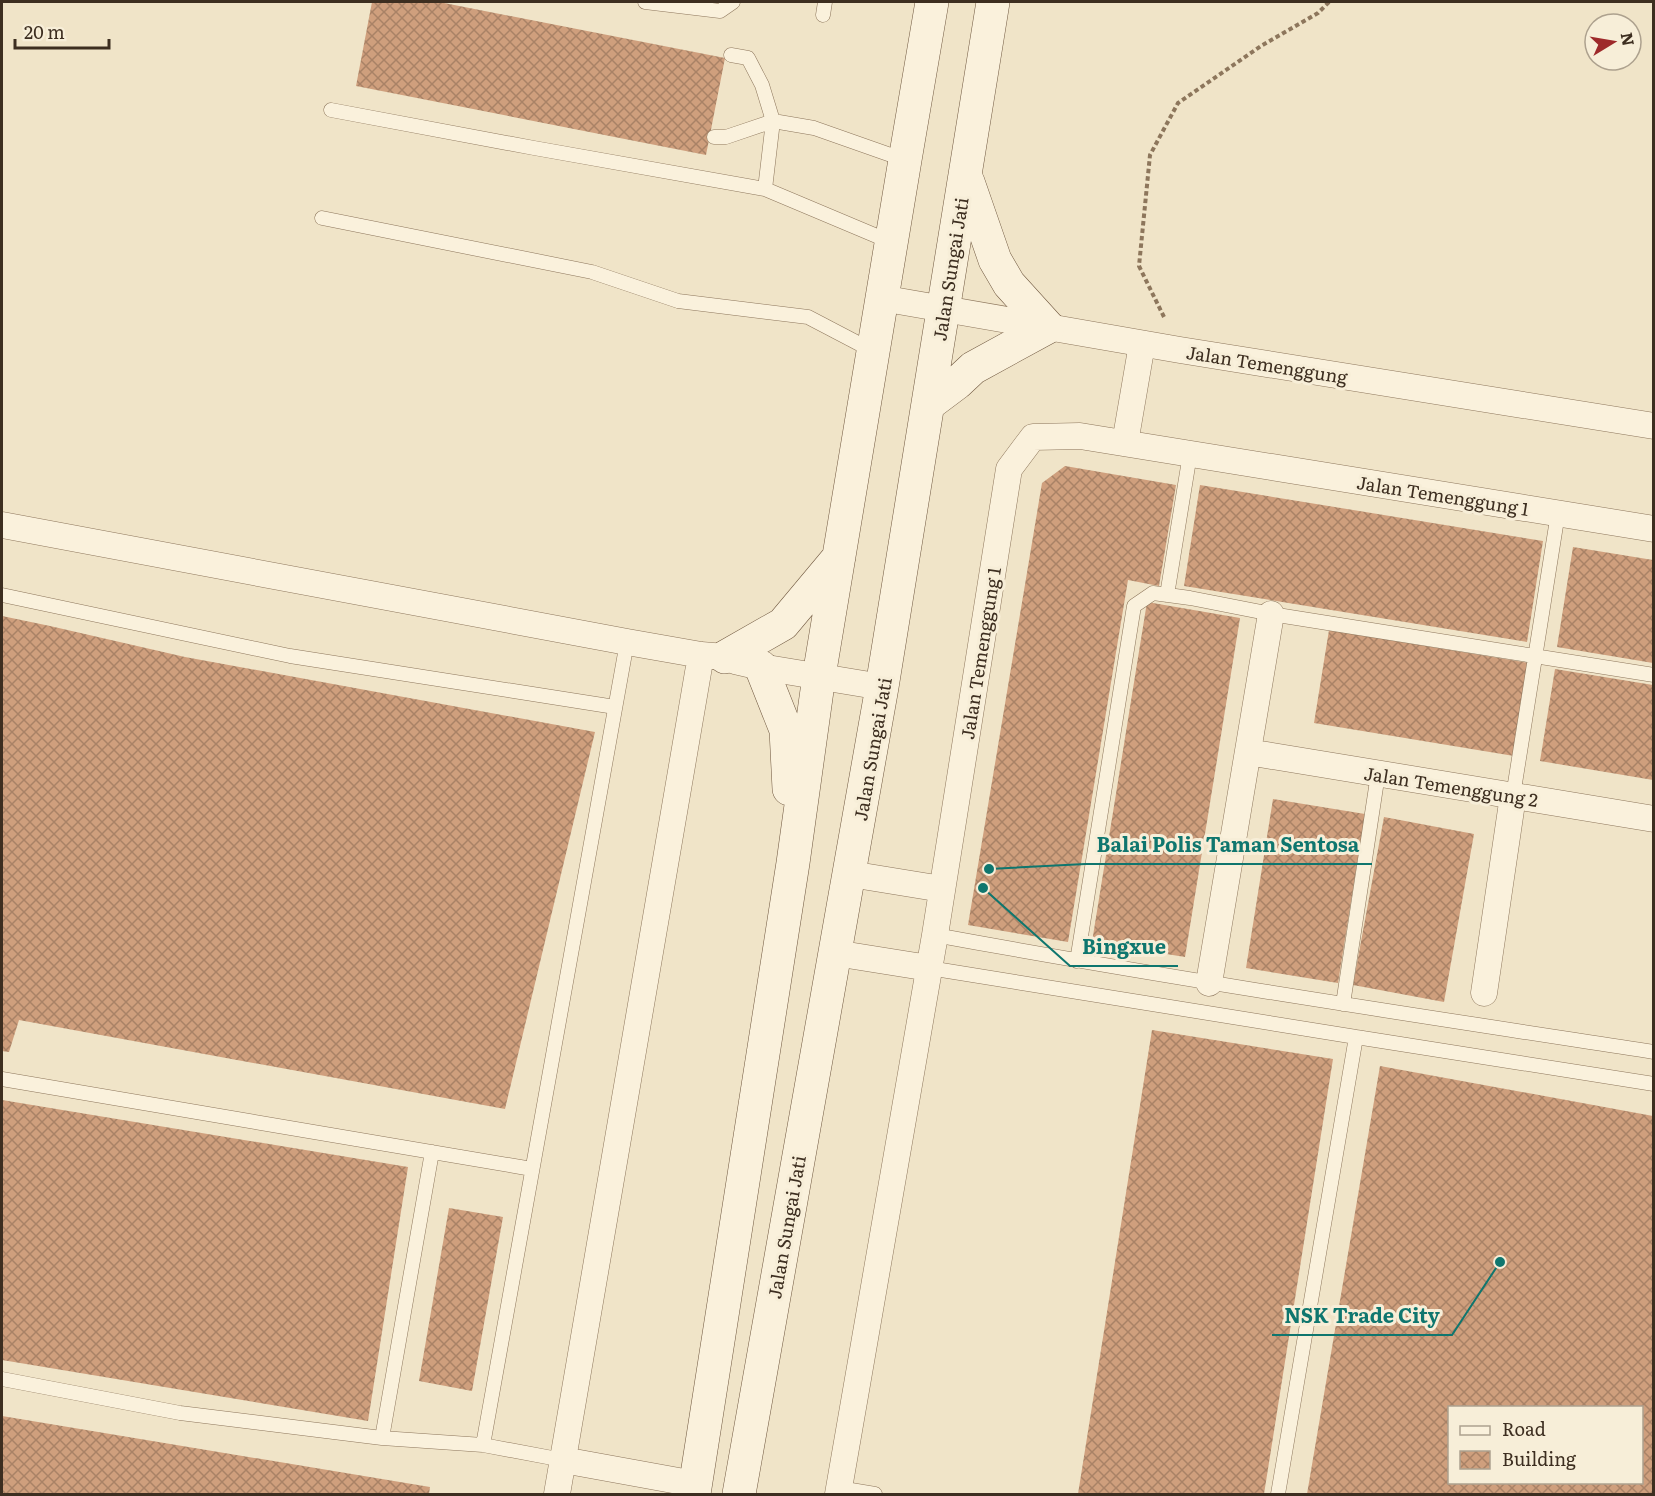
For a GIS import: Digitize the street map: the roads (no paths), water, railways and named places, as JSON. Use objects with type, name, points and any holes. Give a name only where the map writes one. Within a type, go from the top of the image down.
[{"type":"main road","points":[[695,1489],[793,863],[838,557],[904,160],[933,2]]},
{"type":"main road","name":"Jalan Sungai Jati","points":[[739,1494],[882,687],[993,2]]},
{"type":"main road","points":[[929,404],[973,368],[1048,327],[1009,284],[995,260],[966,174]]},
{"type":"main road","points":[[713,656],[783,624],[838,557]]},
{"type":"main road","points":[[761,667],[786,730],[793,863]]},
{"type":"street","name":"Jalan Temenggung","points":[[881,298],[1142,344],[1653,426]]},
{"type":"street","points":[[1128,426],[1142,344]]},
{"type":"street","name":"Jalan Temenggung 1","points":[[839,1491],[935,935],[1009,469],[1033,437],[1080,436],[1128,426],[1190,454],[1653,529]]},
{"type":"street","points":[[2,525],[627,642],[713,656],[761,667],[882,687]]},
{"type":"street","points":[[1209,983],[1271,614]]},
{"type":"street","points":[[556,1494],[713,656]]},
{"type":"street","name":"Jalan Temenggung 2","points":[[1248,752],[1653,819]]},
{"type":"street","points":[[1484,993],[1513,796]]},
{"type":"street","points":[[850,874],[942,889]]},
{"type":"street","points":[[835,953],[929,968]]},
{"type":"street","points":[[563,1460],[695,1489]]},
{"type":"lane","points":[[645,2],[720,11],[733,2]]},
{"type":"lane","points":[[731,56],[748,58],[762,85],[773,121],[765,189]]},
{"type":"lane","points":[[331,110],[765,189],[891,242]]},
{"type":"lane","points":[[714,136],[726,137],[773,121],[814,128],[904,160]]},
{"type":"lane","points":[[322,218],[591,272],[678,301],[808,317],[873,351]]},
{"type":"lane","points":[[1167,595],[1190,454]]},
{"type":"lane","points":[[1513,796],[1558,513]]},
{"type":"lane","points":[[1077,961],[1134,606],[1153,593],[1653,675]]},
{"type":"lane","points":[[2,595],[290,656],[615,707]]},
{"type":"lane","points":[[483,1445],[627,642]]},
{"type":"lane","points":[[1343,1004],[1378,774]]},
{"type":"lane","points":[[935,935],[1209,983],[1653,1052]]},
{"type":"lane","points":[[929,968],[1653,1084]]},
{"type":"lane","points":[[1278,1494],[1356,1037]]},
{"type":"lane","points":[[2,1079],[532,1169]]},
{"type":"lane","points":[[382,1438],[432,1152]]},
{"type":"lane","points":[[2,1379],[180,1413],[382,1438],[483,1445],[563,1460]]},
{"type":"lane","points":[[839,1491],[875,1494]]},
{"type":"place","name":"Balai Polis Taman Sentosa","points":[[989,869]]},
{"type":"place","name":"Bingxue","points":[[983,888]]},
{"type":"place","name":"NSK Trade City","points":[[1500,1262]]}]
